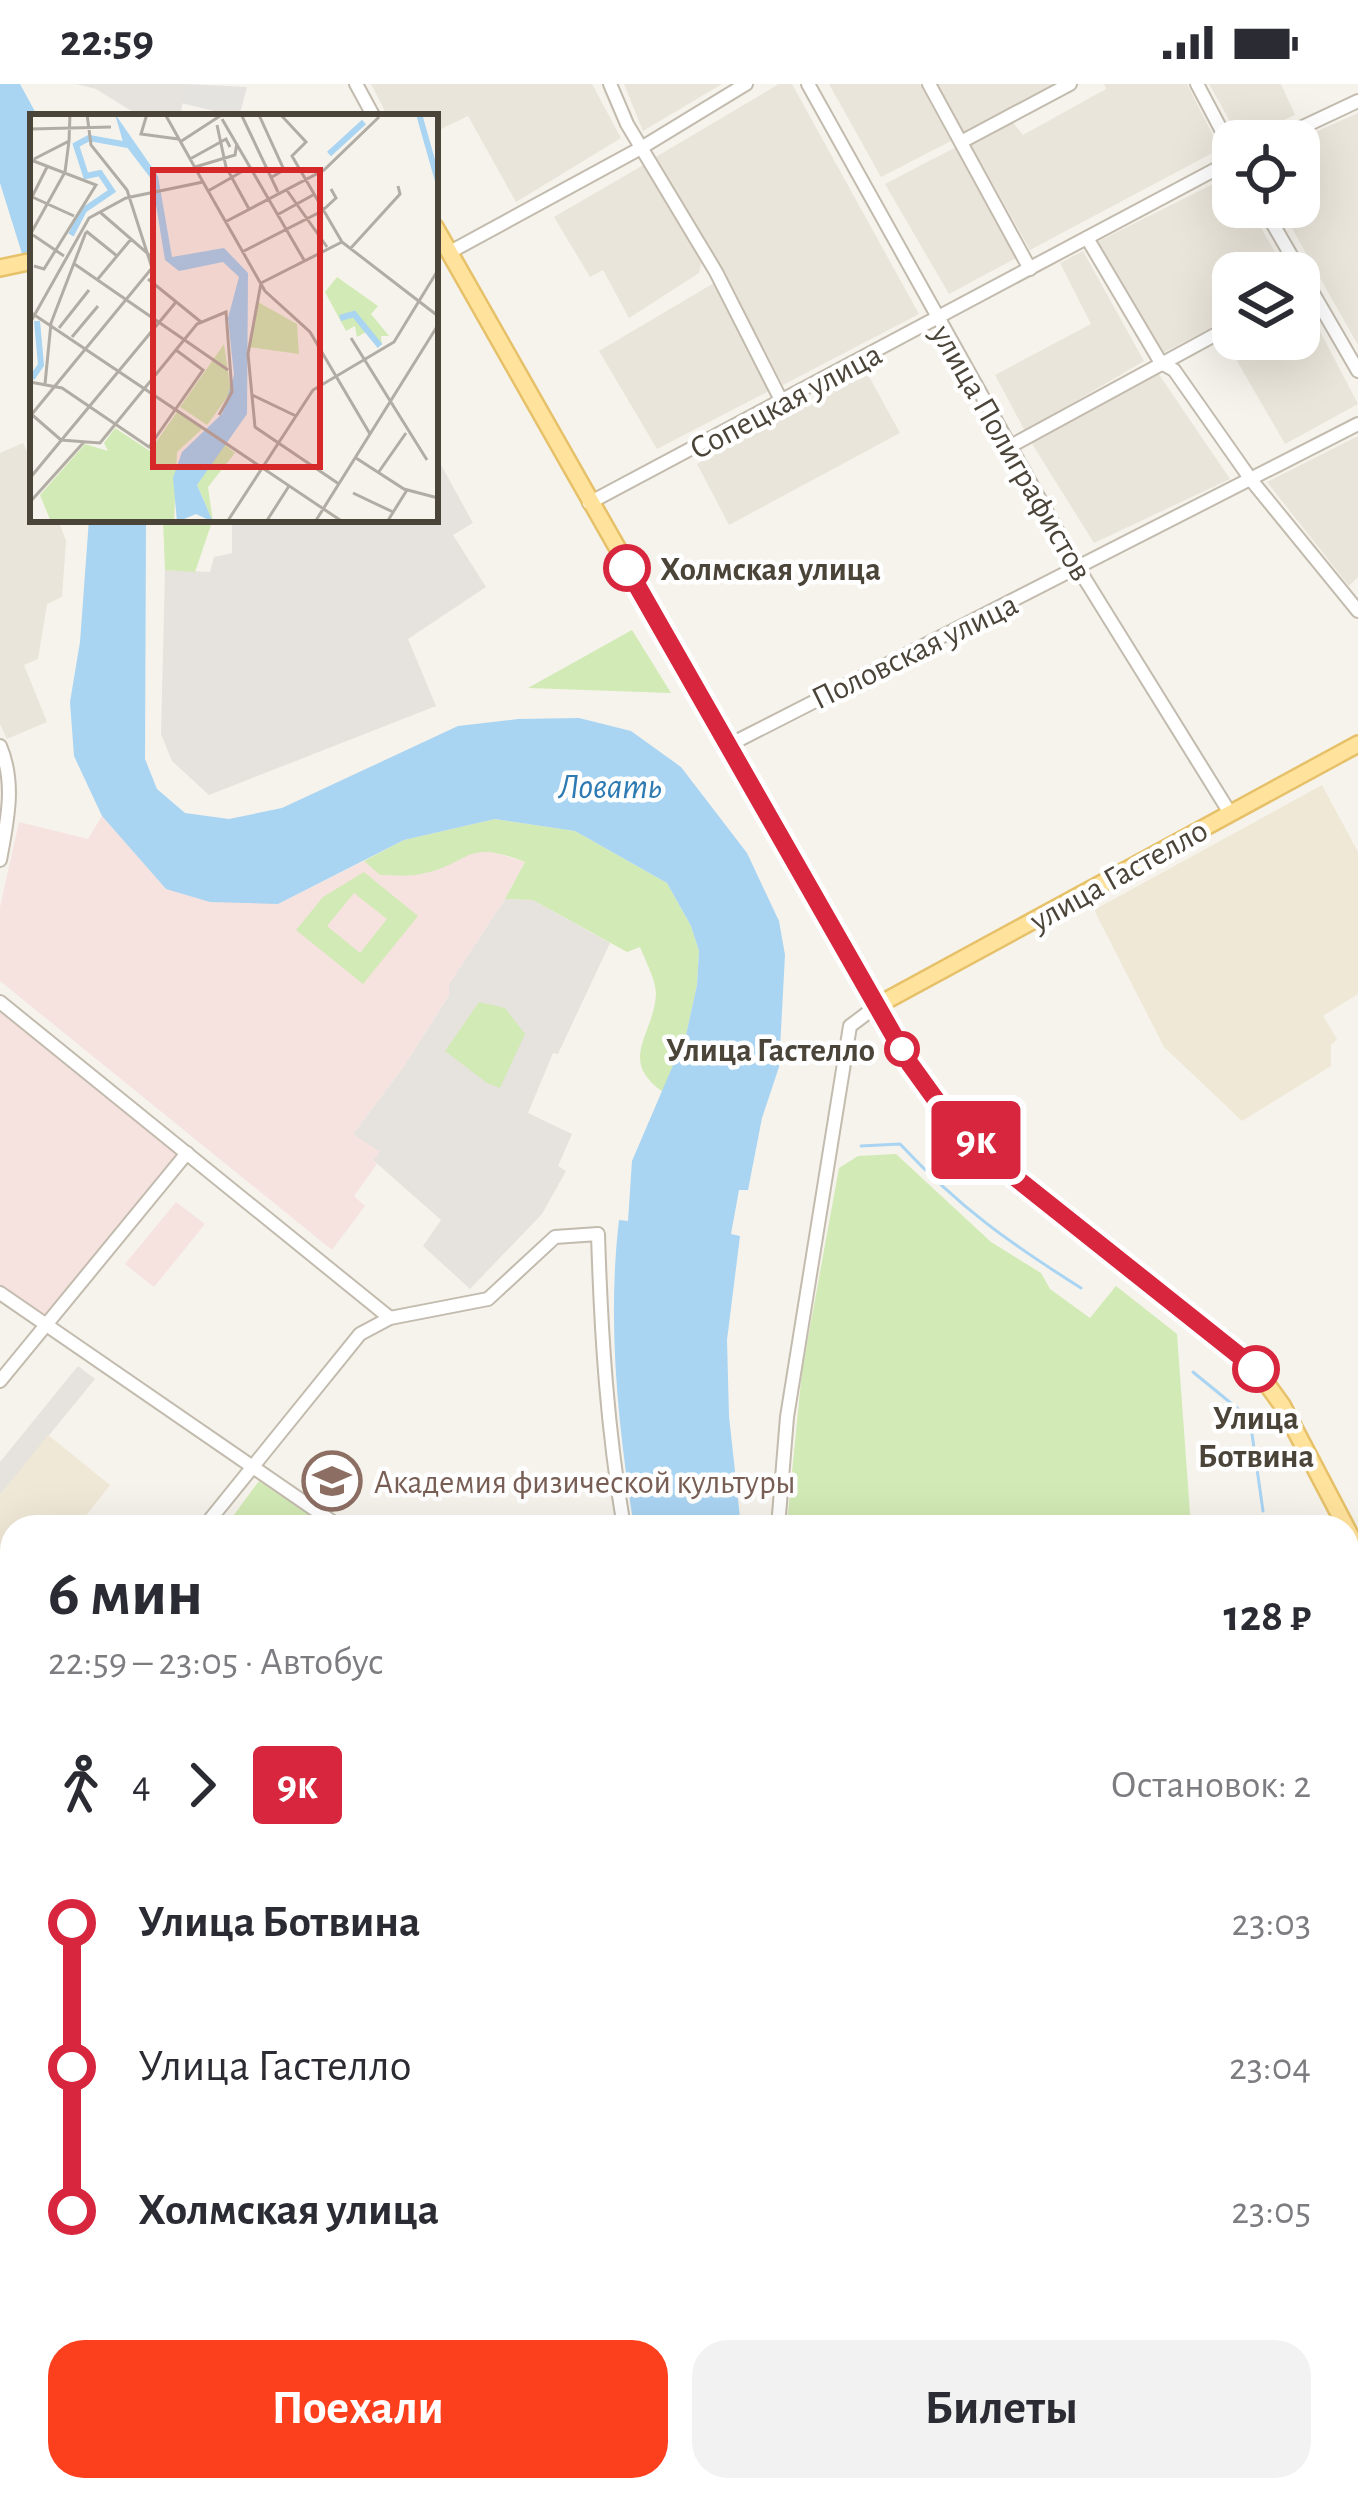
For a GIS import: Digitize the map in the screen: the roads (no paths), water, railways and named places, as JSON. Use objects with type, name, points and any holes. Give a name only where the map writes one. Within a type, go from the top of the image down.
[{"type":"main road","points":[[438,232],[910,1064],[941,1107],[1016,1178],[1256,1369],[1282,1405],[1340,1515]]},
{"type":"main road","name":"улица Гастелло","points":[[878,1005],[1358,744]]},
{"type":"street","points":[[356,84],[372,114]]},
{"type":"street","points":[[610,84],[641,148],[716,272],[782,402]]},
{"type":"street","points":[[450,252],[641,148],[746,84]]},
{"type":"street","name":"улица Полиграфистов","points":[[808,84],[1078,568],[1230,813]]},
{"type":"street","points":[[929,84],[1030,269]]},
{"type":"street","points":[[961,142],[1070,84]]},
{"type":"street","points":[[1197,84],[1215,120]]},
{"type":"street","points":[[1318,120],[1358,101]]},
{"type":"street","name":"Сопецкая улица","points":[[589,502],[1212,168]]},
{"type":"street","points":[[1087,238],[1161,364],[1174,370],[1252,481],[1358,611]]},
{"type":"street","points":[[1320,312],[1358,370]]},
{"type":"street","points":[[1009,447],[1212,336]]},
{"type":"street","name":"Половская улица","points":[[727,746],[1358,424]]},
{"type":"street","points":[[0,746],[5,758],[0,860]]},
{"type":"street","points":[[0,1001],[390,1318]]},
{"type":"street","points":[[779,1515],[787,1418],[850,1026],[878,1005]]},
{"type":"street","points":[[0,1381],[187,1153]]},
{"type":"street","points":[[214,1515],[360,1334],[390,1318],[488,1299],[555,1237],[598,1234],[602,1357],[622,1515]]},
{"type":"street","points":[[0,1293],[322,1515]]},
{"type":"water","points":[[0,84],[20,84],[36,114],[30,114],[30,279],[0,183]]},
{"type":"water","name":"Ловать","points":[[89,522],[146,522],[145,759],[157,789],[185,813],[229,819],[282,808],[458,726],[579,718],[631,731],[681,767],[747,853],[779,921],[785,955],[779,1067],[762,1118],[748,1190],[739,1190],[731,1234],[740,1236],[727,1340],[740,1515],[632,1515],[623,1450],[614,1336],[619,1220],[628,1221],[632,1161],[686,1035],[697,985],[699,951],[667,883],[575,831],[495,819],[404,840],[278,904],[210,902],[166,889],[102,816],[74,756],[70,702],[80,642]]},
{"type":"waterway","points":[[861,1146],[900,1144],[985,1222],[1081,1288]]},
{"type":"waterway","points":[[1193,1372],[1243,1413],[1252,1434],[1263,1511]]},
{"type":"place","name":"Холмская улица","points":[[627,568]]},
{"type":"place","name":"Улица Гастелло","points":[[902,1049]]},
{"type":"place","name":"Улица Ботвина","points":[[1256,1369]]},
{"type":"place","name":"Aкадемия физической культуры","points":[[332,1481]]}]
